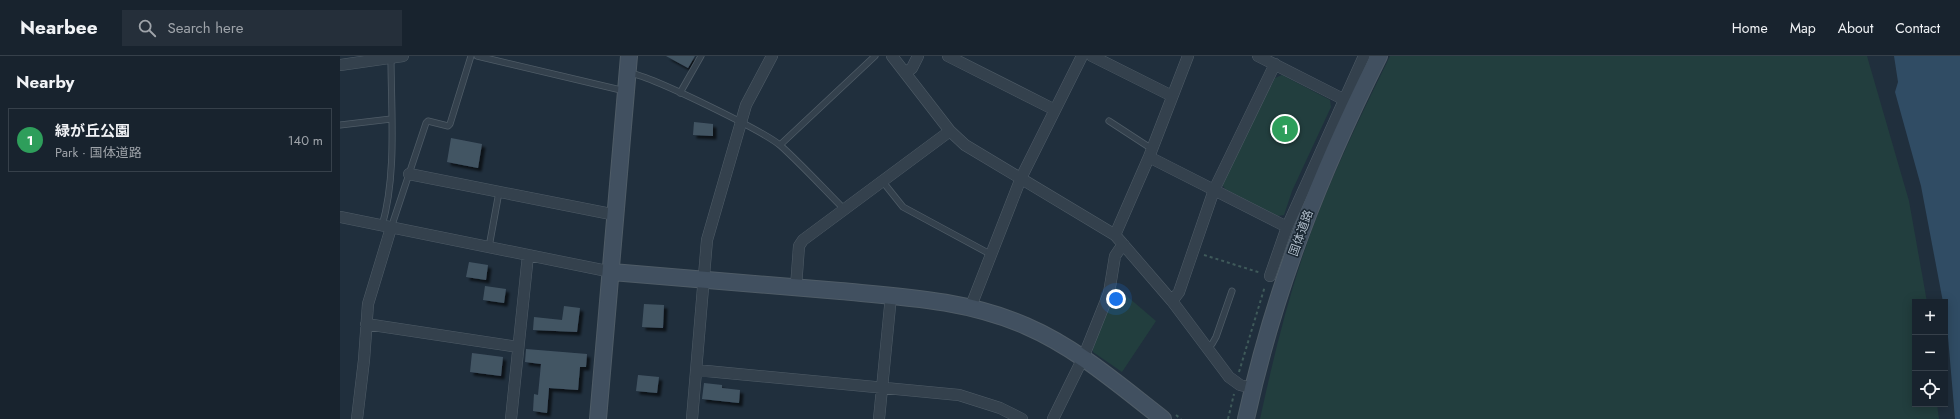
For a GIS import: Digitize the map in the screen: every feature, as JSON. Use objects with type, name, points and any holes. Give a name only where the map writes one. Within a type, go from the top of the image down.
[{"type":"street","points":[[340,65],[368,58],[391,58],[403,56]]},
{"type":"street","points":[[598,419],[612,272],[629,56]]},
{"type":"street","points":[[692,419],[707,240],[748,99],[772,56]]},
{"type":"street","points":[[892,56],[950,131],[977,153],[1115,235],[1172,301],[1229,377],[1240,385],[1253,388]]},
{"type":"street","points":[[905,73],[912,68],[918,56]]},
{"type":"street","points":[[948,56],[1055,110]]},
{"type":"street","points":[[971,306],[990,254],[1021,178],[1082,56]]},
{"type":"street","points":[[1092,56],[1172,96]]},
{"type":"street","points":[[1115,235],[1150,153],[1188,56]]},
{"type":"street","points":[[1258,56],[1344,99]]},
{"type":"street","points":[[1269,276],[1287,227],[1364,56]]},
{"type":"street","name":"国体道路","points":[[1246,419],[1278,298],[1302,225],[1338,141],[1379,56]]},
{"type":"street","points":[[1172,301],[1180,292],[1214,190],[1275,64]]},
{"type":"street","points":[[796,287],[800,243],[950,131]]},
{"type":"street","points":[[1150,153],[1214,190],[1287,227]]},
{"type":"street","points":[[410,174],[616,215]]},
{"type":"street","points":[[340,217],[612,272],[796,287],[891,296],[971,306],[1027,326],[1058,341],[1083,358],[1163,419]]},
{"type":"street","points":[[357,419],[370,296],[387,227]]},
{"type":"street","points":[[1053,419],[1083,358],[1109,293],[1115,256],[1124,245]]},
{"type":"street","points":[[511,419],[528,254]]},
{"type":"street","points":[[879,419],[891,296]]},
{"type":"street","points":[[366,324],[518,347]]},
{"type":"street","points":[[696,370],[959,395],[1000,408],[1022,419]]},
{"type":"lane","points":[[387,227],[410,174],[426,123],[428,121],[448,126],[450,124],[471,56]]},
{"type":"lane","points":[[477,56],[614,90],[626,91]]},
{"type":"lane","points":[[680,93],[701,56]]},
{"type":"lane","points":[[780,145],[875,56]]},
{"type":"lane","points":[[387,227],[391,119],[391,58]]},
{"type":"lane","points":[[628,72],[638,74],[680,93],[741,123],[780,145],[844,209]]},
{"type":"lane","points":[[340,125],[391,119]]},
{"type":"lane","points":[[1109,121],[1150,153]]},
{"type":"lane","points":[[883,182],[902,207],[990,254]]},
{"type":"lane","points":[[489,247],[499,192]]},
{"type":"lane","points":[[1207,348],[1212,344],[1216,337],[1232,291]]},
{"type":"path","points":[[1193,251],[1269,276],[1238,375]]},
{"type":"path","points":[[1228,419],[1234,399],[1234,392]]},
{"type":"green space","points":[[1390,56],[1867,56],[1909,201],[1926,299],[1912,299],[1912,407],[1937,407],[1939,419],[1260,419],[1274,357],[1296,275],[1322,204],[1366,105]]},
{"type":"green space","points":[[1282,75],[1330,100],[1331,107],[1292,191],[1284,215],[1278,216],[1225,189],[1222,184],[1275,78]]},
{"type":"green space","points":[[1115,286],[1156,321],[1122,372],[1093,352]]},
{"type":"water","points":[[1894,56],[1960,56],[1960,419],[1955,419],[1948,337],[1948,299],[1942,299],[1921,186],[1895,92],[1898,82]]},
{"type":"building","points":[[666,56],[695,56],[688,68]]},
{"type":"building","points":[[694,122],[713,124],[713,136],[693,135]]},
{"type":"building","points":[[451,138],[482,144],[478,168],[447,162]]},
{"type":"building","points":[[469,262],[488,265],[486,280],[466,277]]},
{"type":"building","points":[[485,286],[506,289],[504,303],[483,300]]},
{"type":"building","points":[[644,304],[664,305],[663,328],[642,327]]},
{"type":"building","points":[[564,306],[580,308],[577,332],[533,330],[534,317],[562,320]]},
{"type":"building","points":[[526,349],[587,354],[586,367],[580,367],[578,390],[549,388],[547,413],[533,411],[534,394],[538,395],[541,364],[525,362]]},
{"type":"building","points":[[472,353],[503,357],[501,376],[470,372]]},
{"type":"building","points":[[638,375],[659,377],[657,393],[636,391]]},
{"type":"building","points":[[704,383],[722,385],[722,388],[740,390],[739,403],[702,399]]},
{"type":"place","name":"緑が丘公園","points":[[1285,129]]}]
